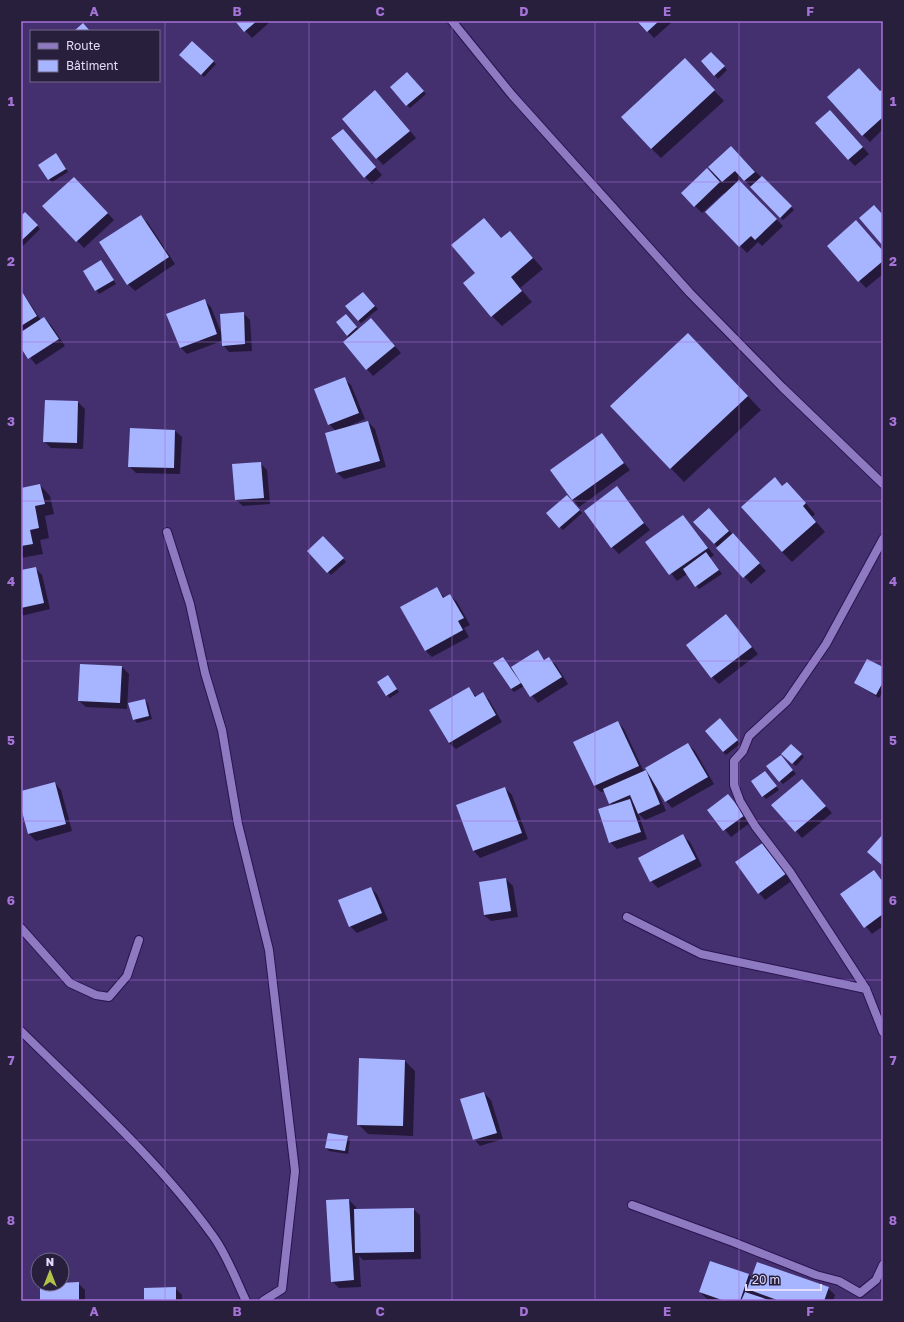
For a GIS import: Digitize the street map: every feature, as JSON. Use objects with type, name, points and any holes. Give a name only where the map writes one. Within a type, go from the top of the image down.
[{"type":"street","points":[[452,21],[512,95],[690,292],[782,387],[883,484]]},
{"type":"street","points":[[167,532],[190,604],[205,673],[222,730],[238,824],[269,950],[295,1171],[282,1289],[263,1301]]},
{"type":"street","points":[[883,539],[826,644],[787,700],[749,736],[743,751],[734,761],[734,785],[740,801],[755,826],[790,872],[866,989],[883,1032]]},
{"type":"street","points":[[627,917],[701,954],[866,989]]},
{"type":"street","points":[[21,928],[70,983],[96,995],[109,997],[127,976],[139,940]]},
{"type":"street","points":[[21,1031],[146,1157],[196,1215],[220,1247],[246,1301]]},
{"type":"street","points":[[632,1205],[816,1275],[839,1281],[859,1297],[876,1280],[883,1265]]},
{"type":"building","points":[[235,21],[257,21],[244,32]]},
{"type":"building","points":[[637,21],[659,21],[647,32]]},
{"type":"building","points":[[83,23],[89,30],[75,30]]},
{"type":"building","points":[[192,41],[214,61],[201,75],[179,55]]},
{"type":"building","points":[[711,52],[725,66],[714,76],[701,61]]},
{"type":"building","points":[[685,58],[715,90],[651,149],[621,117]]},
{"type":"building","points":[[859,68],[880,91],[883,89],[883,117],[862,136],[827,97]]},
{"type":"building","points":[[407,72],[424,91],[406,106],[390,87]]},
{"type":"building","points":[[375,90],[410,131],[376,159],[342,119]]},
{"type":"building","points":[[830,110],[863,147],[848,160],[815,123]]},
{"type":"building","points":[[343,129],[376,167],[364,178],[331,138]]},
{"type":"building","points":[[731,146],[755,172],[744,181],[735,171],[722,182],[708,167]]},
{"type":"building","points":[[56,153],[66,169],[48,180],[38,165]]},
{"type":"building","points":[[707,168],[720,182],[694,207],[681,193]]},
{"type":"building","points":[[762,176],[792,206],[780,218],[750,187]]},
{"type":"building","points":[[74,177],[108,213],[76,242],[42,206]]},
{"type":"building","points":[[739,180],[777,219],[755,240],[751,236],[739,247],[705,212]]},
{"type":"building","points":[[874,205],[883,215],[883,246],[859,218]]},
{"type":"building","points":[[25,212],[38,225],[21,241],[21,216]]},
{"type":"building","points":[[141,215],[169,257],[127,285],[99,242]]},
{"type":"building","points":[[484,218],[501,238],[510,231],[533,258],[511,277],[522,291],[491,317],[463,283],[475,273],[451,245]]},
{"type":"building","points":[[856,220],[883,251],[883,261],[858,282],[827,246]]},
{"type":"building","points":[[101,260],[114,280],[95,291],[83,271]]},
{"type":"building","points":[[21,290],[37,316],[21,326]]},
{"type":"building","points":[[363,292],[375,306],[358,321],[345,306]]},
{"type":"building","points":[[205,299],[217,334],[180,348],[166,314]]},
{"type":"building","points":[[244,312],[245,344],[222,346],[220,314]]},
{"type":"building","points":[[346,314],[357,327],[347,336],[336,322]]},
{"type":"building","points":[[44,317],[59,339],[28,359],[21,348],[21,332]]},
{"type":"building","points":[[371,318],[395,346],[366,370],[343,342]]},
{"type":"building","points":[[688,333],[748,396],[670,469],[610,406]]},
{"type":"building","points":[[345,377],[359,413],[328,425],[314,389]]},
{"type":"building","points":[[45,400],[78,401],[77,443],[43,442]]},
{"type":"building","points":[[368,421],[380,461],[336,473],[325,433]]},
{"type":"building","points":[[130,428],[175,430],[174,468],[128,467]]},
{"type":"building","points":[[602,433],[624,463],[572,500],[550,470]]},
{"type":"building","points":[[261,462],[264,498],[235,500],[232,464]]},
{"type":"building","points":[[775,477],[782,486],[787,482],[806,503],[803,506],[816,522],[782,552],[741,507]]},
{"type":"building","points":[[40,484],[45,504],[35,506],[39,528],[30,530],[33,544],[21,546],[21,488]]},
{"type":"building","points":[[617,486],[644,523],[611,548],[584,511]]},
{"type":"building","points":[[567,495],[580,510],[559,528],[546,513]]},
{"type":"building","points":[[709,508],[729,531],[714,544],[693,522]]},
{"type":"building","points":[[683,515],[708,548],[669,575],[645,542]]},
{"type":"building","points":[[733,533],[760,563],[743,578],[716,548]]},
{"type":"building","points":[[323,536],[344,558],[327,573],[307,551]]},
{"type":"building","points":[[706,552],[719,570],[695,587],[683,569]]},
{"type":"building","points":[[36,567],[44,603],[21,608],[21,570]]},
{"type":"building","points":[[437,587],[443,598],[450,594],[464,618],[458,621],[463,630],[425,651],[400,607]]},
{"type":"building","points":[[726,614],[752,647],[711,678],[686,645]]},
{"type":"building","points":[[538,650],[544,660],[549,657],[562,677],[530,697],[511,667]]},
{"type":"building","points":[[503,657],[521,683],[511,689],[493,663]]},
{"type":"building","points":[[867,659],[883,667],[883,682],[876,695],[854,683]]},
{"type":"building","points":[[80,664],[122,666],[120,703],[78,701]]},
{"type":"building","points":[[388,675],[397,689],[386,696],[377,682]]},
{"type":"building","points":[[469,687],[475,697],[483,692],[496,715],[449,743],[429,710]]},
{"type":"building","points":[[145,699],[149,716],[133,720],[128,703]]},
{"type":"building","points":[[720,718],[738,740],[723,752],[705,731]]},
{"type":"building","points":[[618,721],[639,766],[594,786],[573,742]]},
{"type":"building","points":[[688,743],[708,777],[665,802],[645,768]]},
{"type":"building","points":[[791,744],[802,754],[792,764],[781,754]]},
{"type":"building","points":[[781,755],[793,770],[779,782],[766,766]]},
{"type":"building","points":[[646,770],[660,804],[638,814],[630,795],[609,804],[603,789]]},
{"type":"building","points":[[765,771],[777,786],[762,797],[751,781]]},
{"type":"building","points":[[802,779],[826,806],[795,832],[771,805]]},
{"type":"building","points":[[55,782],[66,824],[28,834],[21,808],[21,791]]},
{"type":"building","points":[[505,787],[522,833],[473,851],[456,805]]},
{"type":"building","points":[[728,794],[745,815],[723,831],[707,810]]},
{"type":"building","points":[[630,799],[641,832],[609,843],[598,809]]},
{"type":"building","points":[[683,834],[696,859],[650,882],[638,858]]},
{"type":"building","points":[[883,834],[883,866],[867,852]]},
{"type":"building","points":[[764,842],[787,873],[758,894],[735,862]]},
{"type":"building","points":[[874,870],[883,882],[883,914],[864,928],[840,894]]},
{"type":"building","points":[[506,878],[511,911],[484,915],[479,882]]},
{"type":"building","points":[[371,887],[382,913],[349,927],[338,900]]},
{"type":"building","points":[[359,1058],[405,1060],[403,1126],[357,1125]]},
{"type":"building","points":[[484,1092],[497,1133],[473,1140],[460,1099]]},
{"type":"building","points":[[328,1133],[348,1136],[345,1151],[325,1148]]},
{"type":"building","points":[[349,1199],[354,1280],[331,1282],[326,1200]]},
{"type":"building","points":[[414,1208],[414,1252],[355,1253],[354,1209]]},
{"type":"building","points":[[710,1261],[749,1274],[740,1301],[725,1301],[699,1292]]},
{"type":"building","points":[[757,1262],[829,1287],[824,1301],[780,1301],[747,1289]]},
{"type":"building","points":[[70,1282],[79,1282],[79,1301],[40,1301],[40,1292],[70,1292]]},
{"type":"building","points":[[176,1287],[176,1301],[144,1301],[144,1288]]},
{"type":"building","points":[[745,1292],[772,1301],[741,1301]]}]
